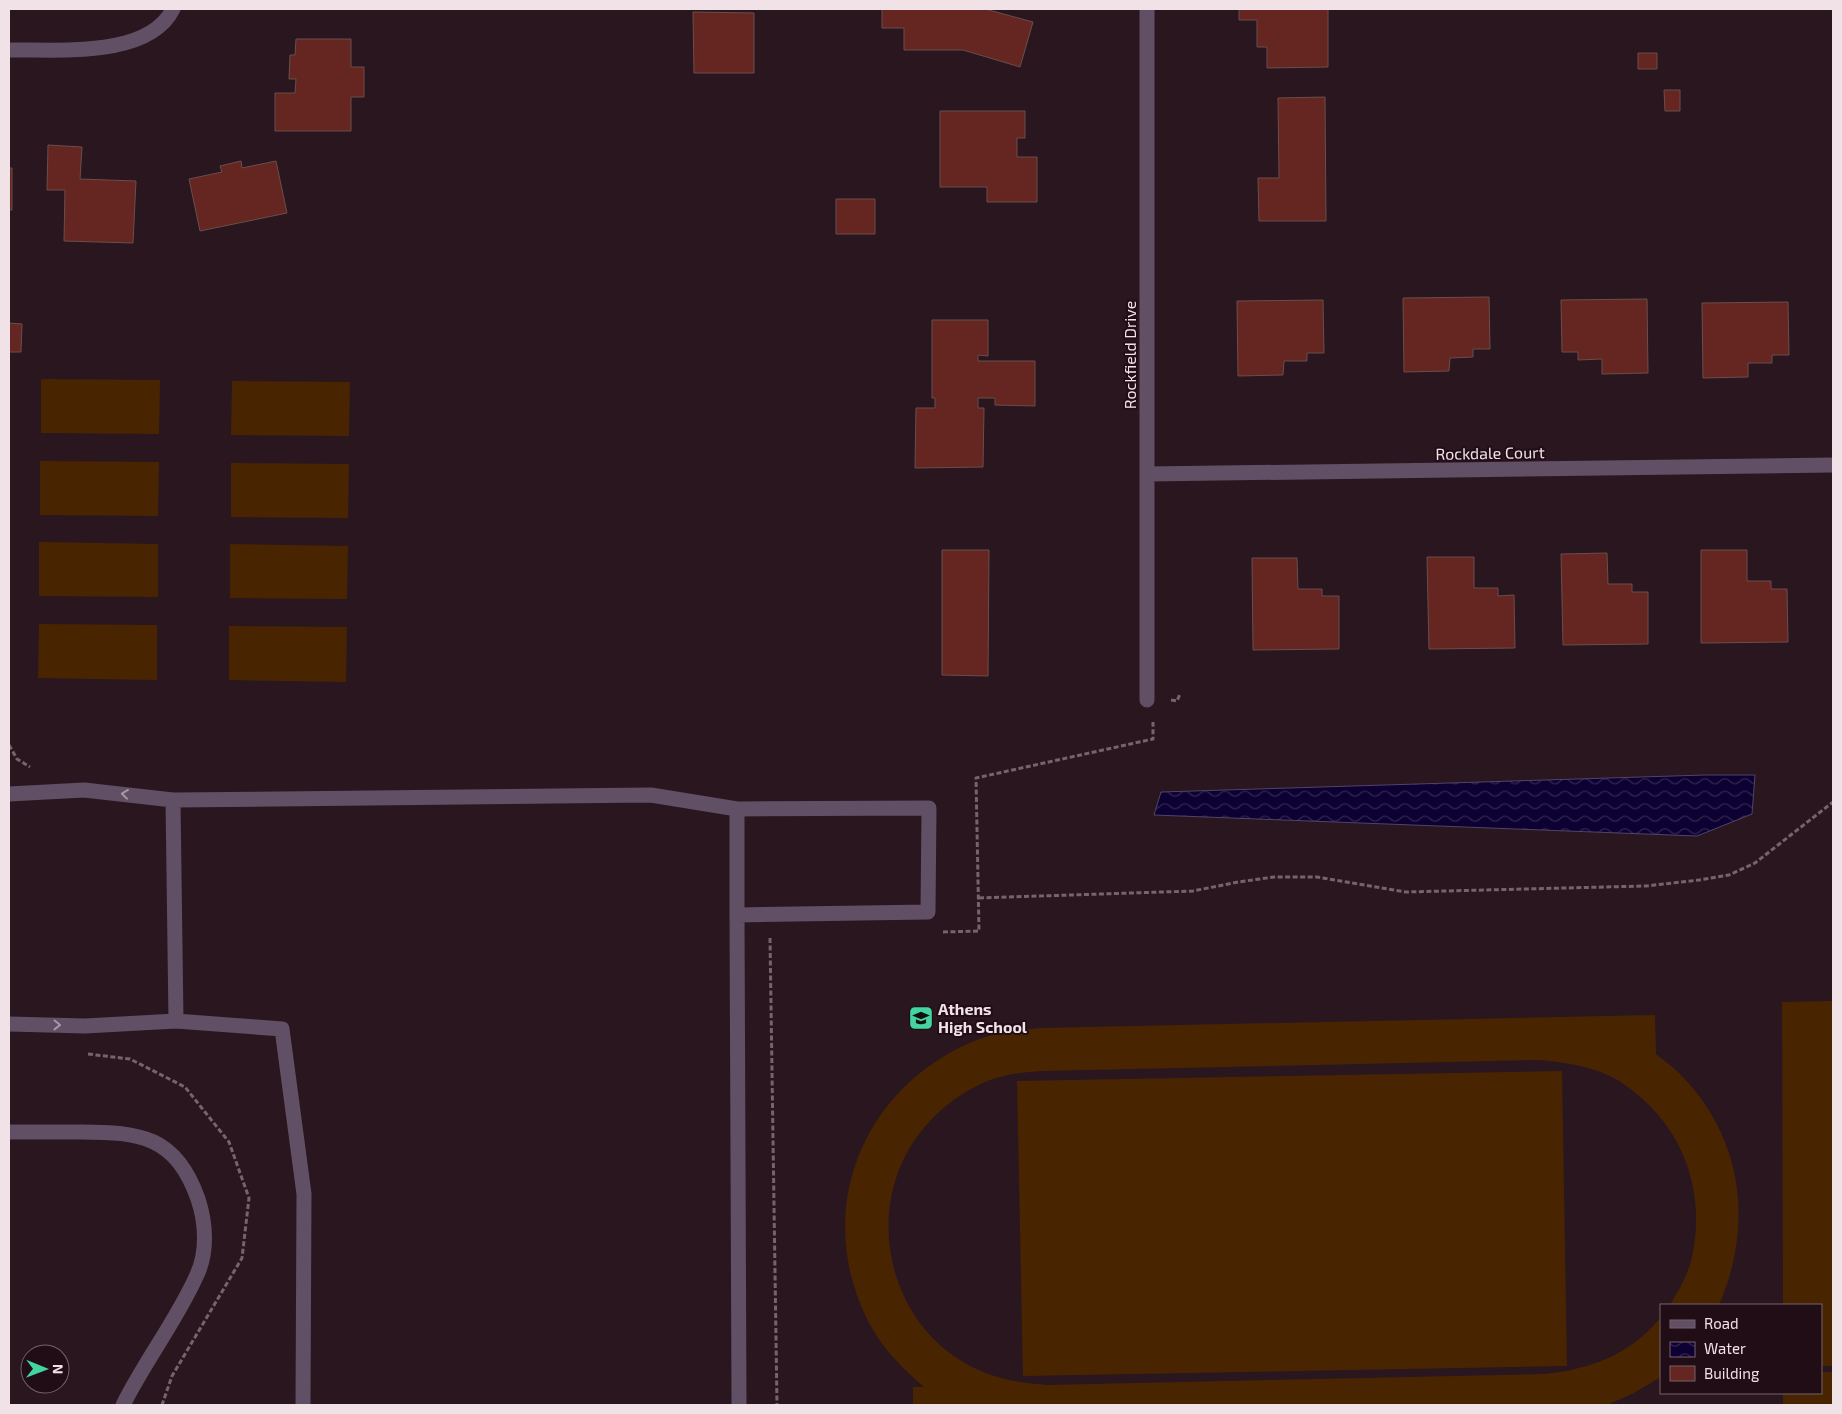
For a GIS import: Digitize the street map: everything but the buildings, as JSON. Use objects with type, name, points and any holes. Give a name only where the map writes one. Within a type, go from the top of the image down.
[{"type":"street","points":[[9,50],[112,47],[155,31],[173,9]]},
{"type":"street","name":"Rockfield Drive","points":[[1147,9],[1147,700]]},
{"type":"street","name":"Rockdale Court","points":[[1147,474],[1833,465]]},
{"type":"street","points":[[9,794],[84,790],[173,800],[651,795],[737,809],[929,808],[928,912],[737,915]]},
{"type":"street","points":[[173,800],[176,1021]]},
{"type":"street","points":[[737,809],[739,1405]]},
{"type":"street","points":[[9,1024],[85,1026],[176,1021],[282,1029],[304,1194],[303,1405]]},
{"type":"street","points":[[9,1132],[122,1133],[150,1139],[178,1161],[193,1186],[200,1205],[204,1231],[200,1266],[181,1305],[123,1405]]},
{"type":"path","points":[[939,932],[979,931],[980,898],[976,778],[1152,739],[1153,720]]},
{"type":"path","points":[[980,898],[1193,892],[1238,882],[1274,877],[1317,877],[1406,892],[1646,886],[1729,875],[1756,863],[1833,802]]},
{"type":"path","points":[[770,936],[778,1405]]},
{"type":"shaded area","points":[[41,379],[160,380],[159,434],[41,433]]},
{"type":"shaded area","points":[[232,381],[350,382],[349,436],[231,435]]},
{"type":"shaded area","points":[[40,461],[159,462],[158,516],[40,515]]},
{"type":"shaded area","points":[[231,463],[349,464],[348,518],[231,517]]},
{"type":"shaded area","points":[[39,542],[158,544],[158,597],[39,596]]},
{"type":"shaded area","points":[[230,544],[348,546],[347,599],[230,598]]},
{"type":"shaded area","points":[[39,624],[157,625],[157,680],[38,678]]},
{"type":"shaded area","points":[[229,626],[347,627],[346,682],[229,680]]},
{"type":"shaded area","points":[[1833,1001],[1833,1366],[1822,1366],[1822,1304],[1783,1304],[1782,1002]]},
{"type":"shaded area","points":[[1655,1015],[1656,1054],[1679,1073],[1701,1098],[1717,1125],[1729,1153],[1736,1183],[1739,1213],[1737,1244],[1730,1274],[1719,1304],[1671,1304],[1685,1278],[1691,1261],[1696,1215],[1689,1171],[1681,1150],[1670,1130],[1656,1112],[1628,1087],[1608,1075],[1582,1066],[1538,1060],[1041,1071],[1023,1073],[993,1079],[963,1093],[938,1113],[923,1129],[905,1157],[894,1187],[889,1218],[890,1250],[898,1280],[911,1309],[930,1335],[954,1356],[976,1369],[1010,1380],[1047,1385],[1544,1374],[1594,1364],[1608,1358],[1636,1341],[1660,1318],[1660,1378],[1634,1393],[1607,1405],[913,1405],[913,1387],[924,1387],[900,1365],[873,1331],[852,1279],[845,1237],[848,1195],[859,1156],[878,1119],[904,1087],[937,1060],[985,1037],[1040,1028]]},
{"type":"shaded area","points":[[1562,1071],[1567,1366],[1023,1376],[1017,1081]]},
{"type":"shaded area","points":[[1822,1372],[1833,1372],[1833,1405],[1783,1405],[1783,1394],[1822,1394]]},
{"type":"water","points":[[1755,775],[1752,814],[1697,836],[1154,815],[1161,792]]},
{"type":"place","name":"Athens High School","points":[[921,1018]]}]
